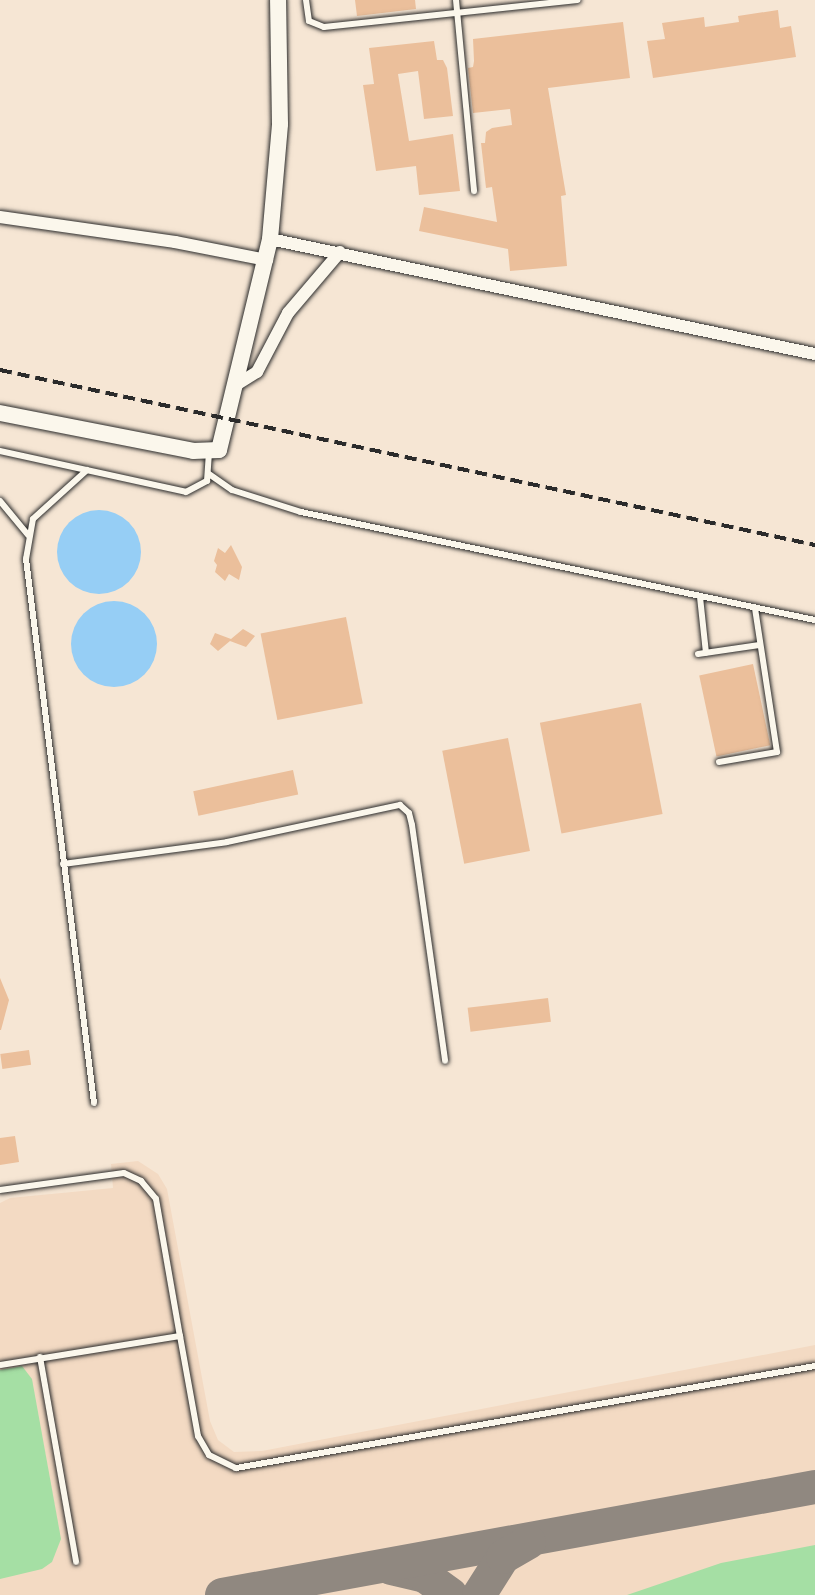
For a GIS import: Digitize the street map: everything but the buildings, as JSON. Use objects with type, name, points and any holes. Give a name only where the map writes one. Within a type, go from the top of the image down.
[{"type":"street","points":[[0,413],[209,453],[222,446],[225,420],[270,239],[280,124],[278,0]]},
{"type":"street","points":[[0,217],[175,242],[267,260]]},
{"type":"street","points":[[270,239],[815,354]]},
{"type":"street","points":[[236,385],[257,372],[288,313],[340,252]]},
{"type":"lane","points":[[306,0],[309,21],[324,27],[578,0]]},
{"type":"lane","points":[[456,0],[474,191]]},
{"type":"lane","points":[[0,451],[186,492],[203,485],[209,474],[209,453]]},
{"type":"lane","points":[[87,470],[37,512],[28,535],[27,568],[94,1103]]},
{"type":"lane","points":[[209,474],[232,490],[301,512],[815,620]]},
{"type":"lane","points":[[0,501],[28,535]]},
{"type":"lane","points":[[700,597],[702,654],[759,645]]},
{"type":"lane","points":[[719,762],[777,752],[755,608]]},
{"type":"lane","points":[[63,864],[227,842],[400,805],[409,813],[412,825],[445,1061]]},
{"type":"lane","points":[[0,1190],[124,1173],[141,1181],[156,1199],[198,1436],[209,1455],[236,1468],[815,1366]]},
{"type":"lane","points":[[0,1365],[180,1336]]},
{"type":"lane","points":[[40,1357],[76,1562]]},
{"type":"shaded area","points":[[138,1161],[158,1174],[167,1189],[210,1421],[218,1440],[234,1452],[262,1451],[815,1345],[815,1595],[0,1595],[0,1203],[10,1198],[113,1188],[111,1164]]},
{"type":"green space","points":[[22,1366],[32,1379],[61,1539],[52,1562],[42,1569],[0,1579],[0,1370]]},
{"type":"green space","points":[[815,1545],[815,1595],[627,1595],[721,1563]]},
{"type":"water","points":[[99,510],[115,513],[129,522],[138,536],[141,552],[138,568],[129,582],[115,591],[99,594],[83,591],[69,582],[60,568],[57,552],[60,536],[69,522],[83,513]]},
{"type":"water","points":[[114,601],[131,604],[145,613],[154,627],[157,644],[154,661],[145,675],[131,684],[114,687],[97,684],[83,675],[74,661],[71,644],[74,627],[83,613],[97,604]]},
{"type":"taxiway","points":[[222,1595],[815,1487]]},
{"type":"taxiway","points":[[479,1595],[503,1557],[529,1542]]},
{"type":"taxiway","points":[[391,1568],[425,1576],[451,1595]]},
{"type":"railway","points":[[0,370],[815,545]]}]
